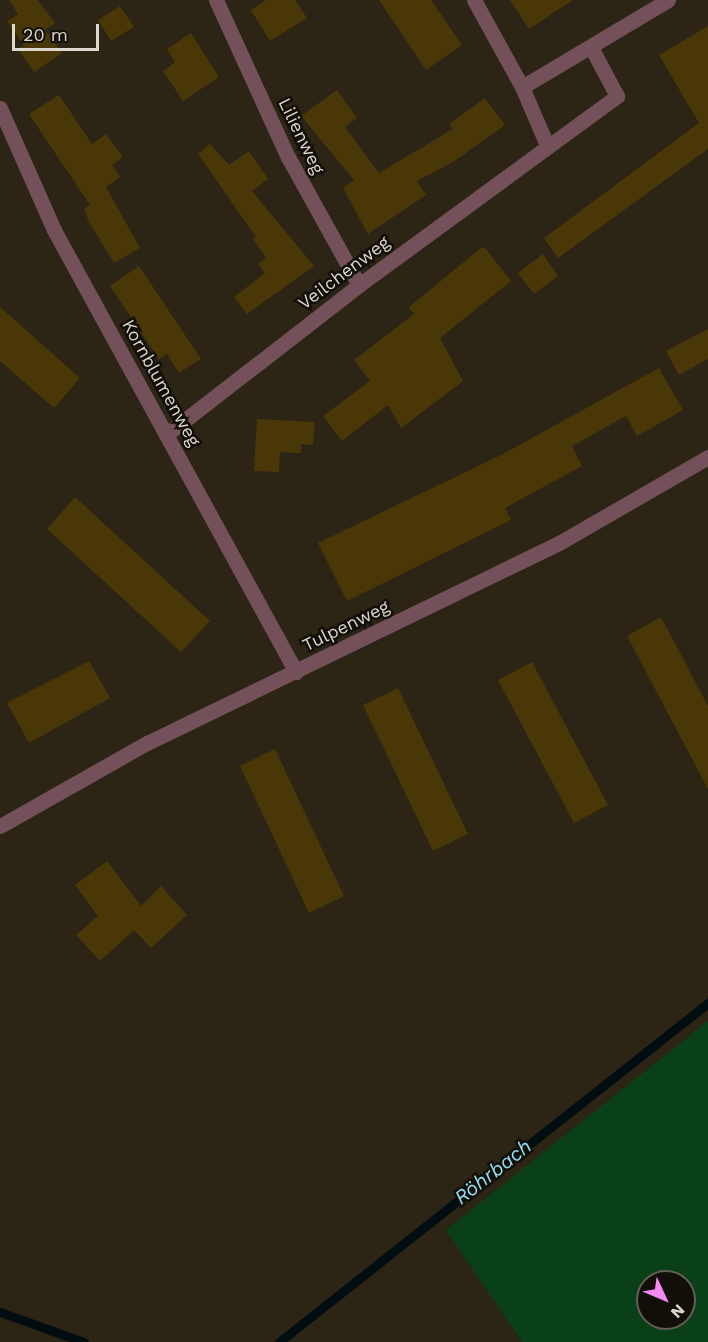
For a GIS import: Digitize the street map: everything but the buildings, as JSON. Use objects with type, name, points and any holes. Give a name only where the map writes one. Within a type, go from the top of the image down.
[{"type":"street","name":"Lilienweg","points":[[216,0],[288,157],[359,285]]},
{"type":"street","points":[[474,0],[522,87],[547,145]]},
{"type":"street","points":[[522,87],[668,0]]},
{"type":"street","name":"Veilchenweg","points":[[167,434],[359,285],[547,145],[617,96],[591,47]]},
{"type":"street","name":"Kornblumenweg","points":[[0,108],[54,230],[296,672]]},
{"type":"street","name":"Tulpenweg","points":[[0,826],[147,743],[559,543],[708,457]]},
{"type":"green space","points":[[708,1021],[708,1342],[522,1342],[446,1230]]},
{"type":"waterway","name":"Röhrbach","points":[[279,1342],[708,1003]]},
{"type":"waterway","name":"Röhrbach","points":[[0,1312],[84,1342]]}]
